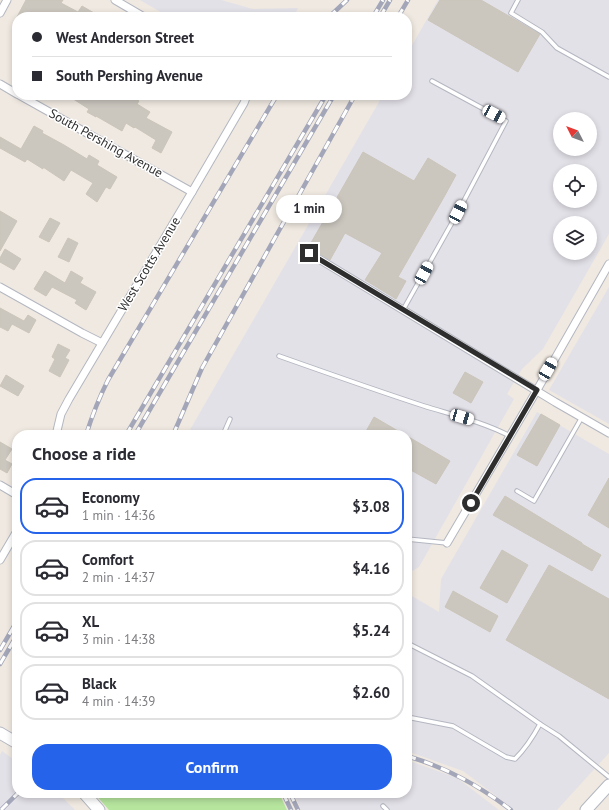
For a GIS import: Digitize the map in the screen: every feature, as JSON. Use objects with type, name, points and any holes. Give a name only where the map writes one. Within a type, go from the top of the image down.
[{"type":"street","points":[[0,13],[7,0]]},
{"type":"street","points":[[114,0],[135,12]]},
{"type":"street","name":"South Pershing Avenue","points":[[0,84],[12,91]]},
{"type":"street","name":"South Pershing Avenue","points":[[29,100],[192,192]]},
{"type":"street","name":"West Scotts Avenue","points":[[57,430],[61,414],[69,398],[245,100]]},
{"type":"street","points":[[309,253],[609,433]]},
{"type":"street","points":[[447,543],[609,264]]},
{"type":"street","points":[[0,287],[102,343]]},
{"type":"street","points":[[0,486],[12,492]]},
{"type":"street","points":[[0,560],[12,540]]},
{"type":"street","points":[[0,733],[12,740]]},
{"type":"street","points":[[586,810],[609,785]]},
{"type":"street","points":[[88,798],[99,810]]},
{"type":"lane","points":[[518,0],[511,13],[542,32],[556,48],[609,77]]},
{"type":"lane","points":[[403,310],[458,212],[506,121],[432,81]]},
{"type":"lane","points":[[279,356],[424,406],[474,421],[510,436]]},
{"type":"lane","points":[[517,491],[534,501],[582,417]]},
{"type":"lane","points":[[225,430],[230,419]]},
{"type":"lane","points":[[412,540],[447,543]]},
{"type":"lane","points":[[412,646],[472,676],[559,736],[609,777]]},
{"type":"lane","points":[[412,718],[453,726],[506,757],[515,759],[525,749],[540,724]]},
{"type":"lane","points":[[383,806],[387,810]]},
{"type":"shaded area","points":[[140,0],[221,0],[253,9],[298,8],[296,12],[160,12]]},
{"type":"shaded area","points":[[438,0],[609,0],[609,234],[597,255],[597,216],[553,216],[553,260],[594,260],[543,349],[522,369],[507,394],[514,399],[419,567],[412,571],[412,430],[190,430],[380,100],[412,100],[412,45]]},
{"type":"shaded area","points":[[609,287],[609,424],[549,390]]},
{"type":"shaded area","points":[[537,412],[609,454],[609,753],[557,810],[515,810],[463,771],[412,753],[412,596],[439,612],[441,579]]},
{"type":"shaded area","points":[[2,751],[12,758],[12,798],[63,798],[75,810],[0,810],[0,755]]},
{"type":"shaded area","points":[[412,762],[457,778],[499,810],[301,810],[296,798],[412,798]]},
{"type":"green space","points":[[98,798],[281,798],[287,810],[109,810]]},
{"type":"building","points":[[26,0],[63,0],[61,3],[78,12],[20,12]]},
{"type":"building","points":[[440,0],[481,0],[540,34],[518,72],[428,20]]},
{"type":"building","points":[[82,6],[92,12],[78,12]]},
{"type":"building","points":[[75,100],[137,100],[139,101],[137,104],[150,112],[146,118],[172,132],[161,153],[152,148],[156,140],[135,127],[134,128],[126,123],[122,131],[87,112],[89,109]]},
{"type":"building","points":[[34,126],[43,131],[42,133],[87,159],[89,155],[99,161],[97,165],[117,177],[110,189],[106,187],[97,202],[86,194],[93,183],[71,170],[64,181],[43,167],[43,169],[27,159],[25,162],[0,148],[0,137],[21,149]]},
{"type":"building","points":[[363,152],[414,181],[428,158],[456,175],[398,277],[406,281],[396,299],[365,280],[382,253],[345,233],[330,260],[308,248]]},
{"type":"building","points":[[0,211],[17,221],[0,251]]},
{"type":"building","points":[[50,218],[60,223],[49,242],[39,237]]},
{"type":"building","points":[[68,238],[78,243],[69,262],[58,257]]},
{"type":"building","points":[[5,249],[21,259],[14,270],[0,262],[0,258]]},
{"type":"building","points":[[45,271],[65,283],[71,271],[83,278],[80,283],[96,292],[86,310],[75,303],[77,300],[52,287],[46,296],[34,289]]},
{"type":"building","points":[[0,308],[24,321],[28,315],[36,320],[29,333],[12,324],[8,331],[0,327]]},
{"type":"building","points":[[58,344],[70,350],[65,358],[69,360],[60,377],[49,371],[55,359],[52,357]]},
{"type":"building","points":[[465,372],[483,382],[471,403],[453,393]]},
{"type":"building","points":[[6,375],[24,386],[18,396],[0,386]]},
{"type":"building","points":[[541,414],[560,425],[537,466],[517,455]]},
{"type":"building","points":[[374,417],[396,430],[367,430]]},
{"type":"building","points":[[412,439],[450,461],[436,484],[412,471]]},
{"type":"building","points":[[0,442],[12,449],[5,460],[12,464],[7,473],[0,469]]},
{"type":"building","points":[[609,478],[609,528],[588,515]]},
{"type":"building","points":[[505,496],[601,555],[592,571],[493,515]]},
{"type":"building","points":[[502,550],[528,565],[507,603],[480,588]]},
{"type":"building","points":[[549,565],[609,599],[609,699],[506,640]]},
{"type":"building","points":[[453,591],[498,616],[490,632],[445,607]]},
{"type":"railway","points":[[334,12],[347,0]]},
{"type":"railway","points":[[376,12],[383,0]]},
{"type":"railway","points":[[383,12],[390,0]]},
{"type":"railway","points":[[401,12],[408,0]]},
{"type":"railway","points":[[88,430],[108,380],[274,100]]},
{"type":"railway","points":[[129,430],[323,100]]},
{"type":"railway","points":[[138,430],[331,100]]},
{"type":"railway","points":[[175,430],[202,368],[352,100]]},
{"type":"railway","points":[[0,650],[12,630]]},
{"type":"railway","points":[[0,664],[12,644]]},
{"type":"railway","points":[[412,758],[462,778],[511,810]]},
{"type":"railway","points":[[1,810],[13,798]]},
{"type":"railway","points":[[285,798],[291,810]]},
{"type":"railway","points":[[292,798],[298,810]]},
{"type":"route","points":[[309,253],[537,390],[471,503]]}]
